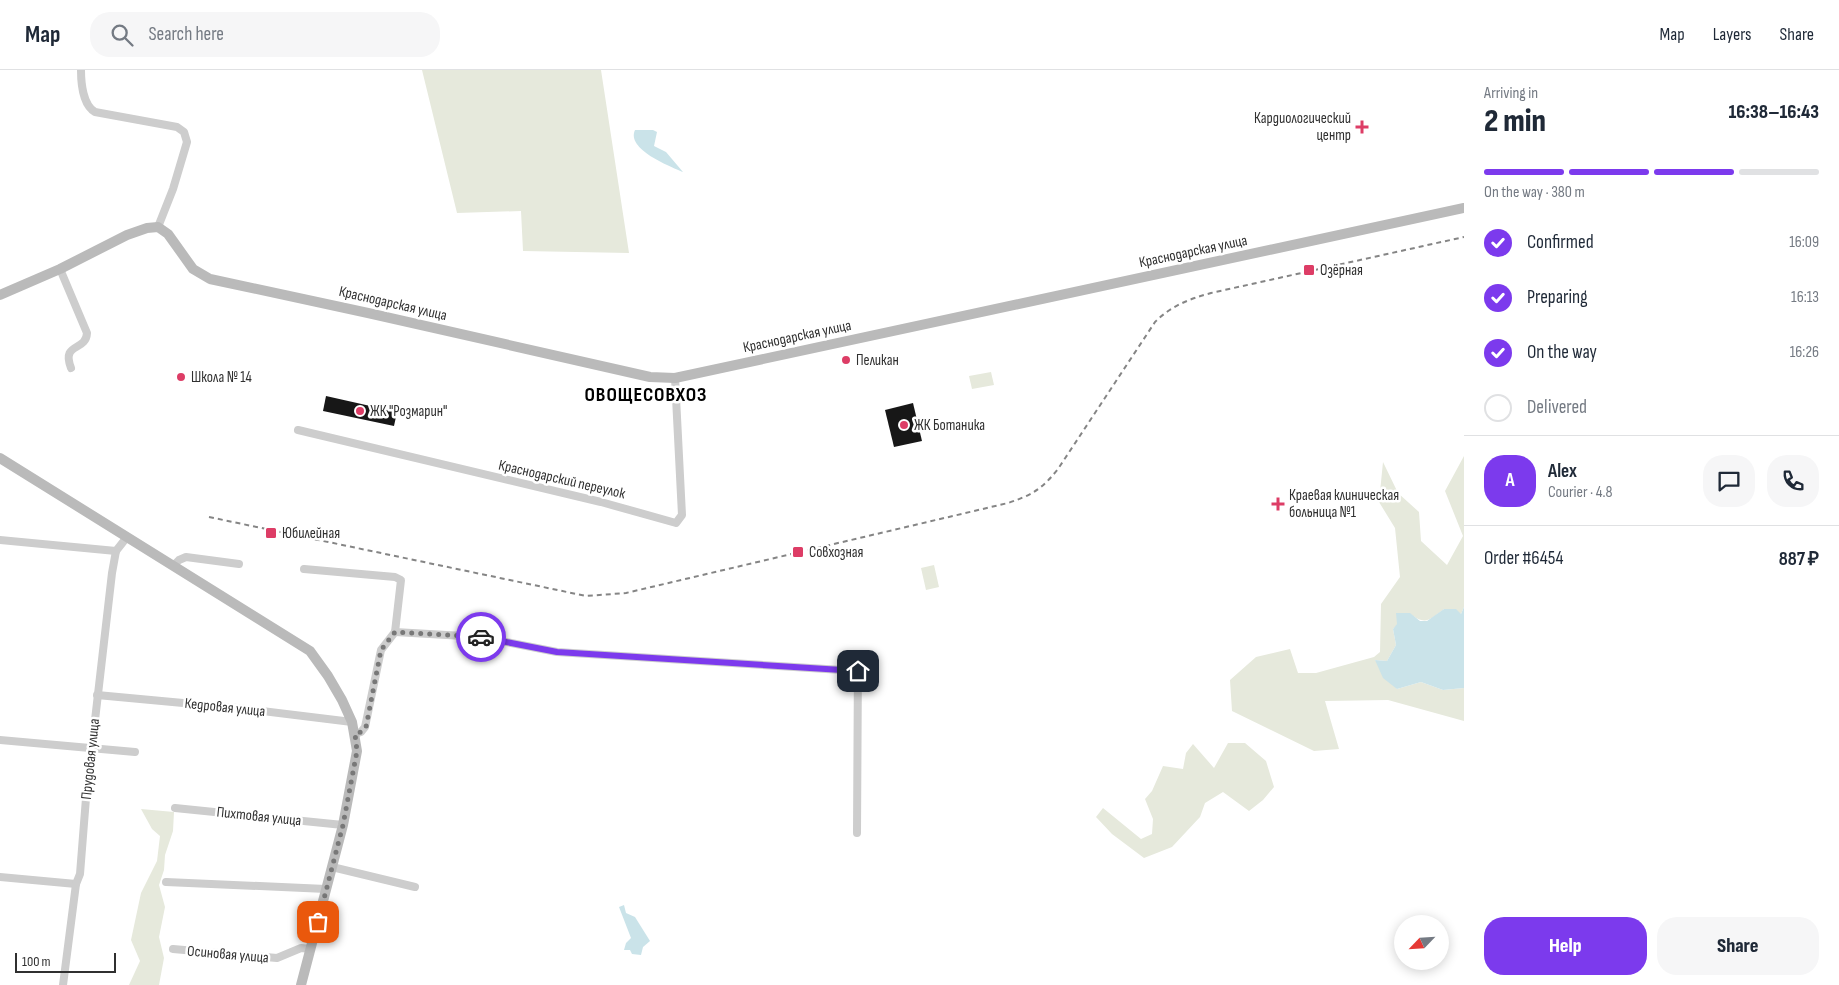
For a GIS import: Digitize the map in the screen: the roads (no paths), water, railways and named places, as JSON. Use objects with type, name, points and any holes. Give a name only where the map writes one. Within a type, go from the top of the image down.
[{"type":"main road","name":"Краснодарская улица","points":[[158,227],[168,234],[193,269],[210,279],[368,313],[650,378],[675,378],[1464,208]]},
{"type":"main road","points":[[0,295],[60,269],[127,235],[158,227]]},
{"type":"main road","points":[[0,458],[310,652],[328,676],[352,722],[357,751],[343,825],[301,985]]},
{"type":"street","points":[[82,70],[89,108],[95,112],[177,127],[184,132],[187,142],[173,189],[158,227]]},
{"type":"street","points":[[60,269],[87,333],[84,341],[69,352],[71,368]]},
{"type":"street","name":"Краснодарский переулок","points":[[298,430],[602,502],[676,523],[682,515],[675,378]]},
{"type":"street","name":"Прудовая улица","points":[[63,985],[76,884],[80,874],[108,600],[116,551],[127,537]]},
{"type":"street","points":[[0,540],[116,551]]},
{"type":"street","points":[[173,566],[179,560],[186,557],[239,564]]},
{"type":"street","points":[[304,568],[395,577],[401,580],[395,632],[381,650],[366,727],[361,732],[355,734]]},
{"type":"street","points":[[395,632],[481,637],[557,652],[858,671]]},
{"type":"street","points":[[857,833],[858,658]]},
{"type":"street","name":"Кедровая улица","points":[[97,696],[237,708],[352,722]]},
{"type":"street","points":[[0,740],[135,752]]},
{"type":"street","name":"Пихтовая улица","points":[[175,808],[343,825]]},
{"type":"street","points":[[332,867],[415,887]]},
{"type":"street","points":[[0,877],[76,884]]},
{"type":"street","points":[[166,882],[326,889]]},
{"type":"street","name":"Осиновая улица","points":[[173,949],[277,958],[301,948],[311,949]]},
{"type":"water","points":[[635,130],[653,130],[657,132],[654,146],[666,152],[683,172],[659,161],[643,150],[637,144],[634,137]]},
{"type":"water","points":[[1464,607],[1464,688],[1443,690],[1421,682],[1397,689],[1383,678],[1375,660],[1387,661],[1396,645],[1393,629],[1397,624],[1396,613],[1410,613],[1420,621],[1427,621],[1444,609],[1456,609],[1461,614]]},
{"type":"water","points":[[624,905],[626,913],[635,917],[650,941],[643,947],[641,955],[632,954],[630,950],[624,950],[626,943],[631,938],[619,907]]},
{"type":"railway","points":[[209,517],[586,596],[626,593],[1008,503],[1024,497],[1047,482],[1058,469],[1155,322],[1174,307],[1211,293],[1464,237]]},
{"type":"place","name":"Кардиологический центр","points":[[1362,127]]},
{"type":"place","name":"Озёрная","points":[[1309,270]]},
{"type":"place","name":"Пеликан","points":[[846,360]]},
{"type":"place","name":"Школа № 14","points":[[181,377]]},
{"type":"place","name":"ЖК \"Розмарин\"","points":[[360,411]]},
{"type":"place","name":"ЖК Ботаника","points":[[904,425]]},
{"type":"place","name":"Краевая клиническая больница №1","points":[[1278,504]]},
{"type":"place","name":"Юбилейная","points":[[271,533]]},
{"type":"place","name":"Совхозная","points":[[798,552]]},
{"type":"district","name":"ОВОЩЕСОВХОЗ","points":[[646,394]]}]
